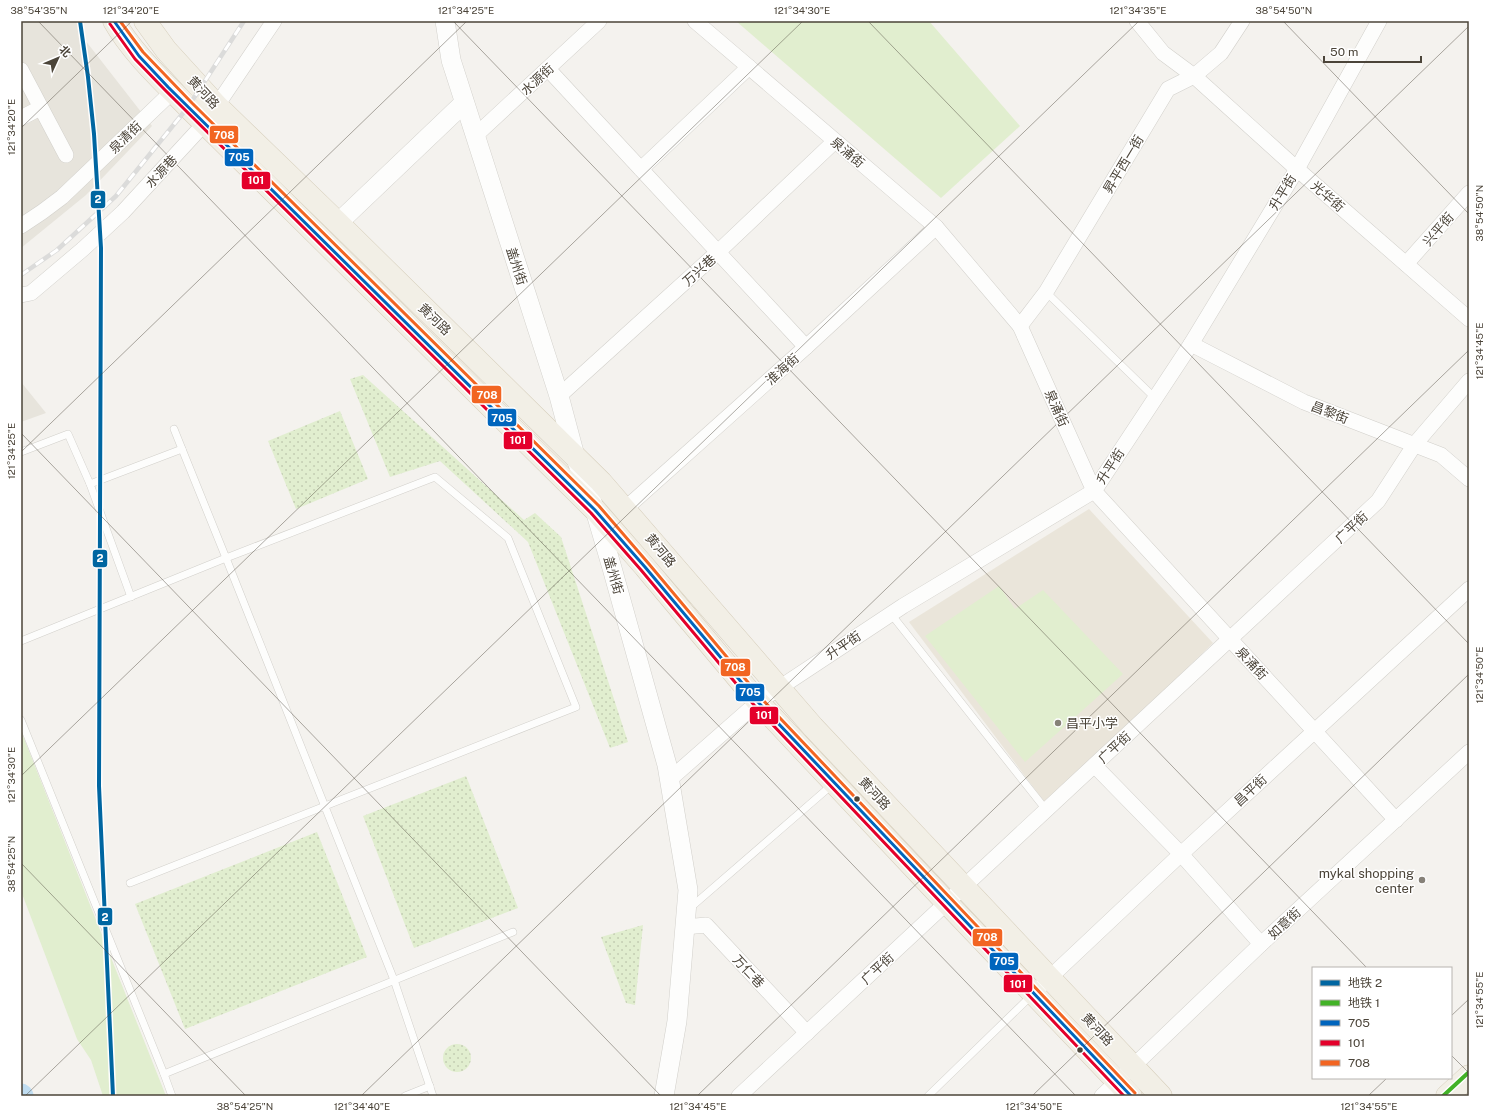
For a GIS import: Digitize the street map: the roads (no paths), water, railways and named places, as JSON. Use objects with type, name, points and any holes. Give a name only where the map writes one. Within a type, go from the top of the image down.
[{"type":"main road","name":"黄河路","points":[[145,21],[211,115],[595,510],[645,567],[758,702],[1124,1089]]},
{"type":"main road","name":"黄河路","points":[[118,23],[146,63],[173,91],[211,115],[338,223],[601,482],[626,508],[813,727],[1161,1096]]},
{"type":"main road","points":[[1447,1096],[1469,1076]]},
{"type":"street","name":"水源巷","points":[[21,295],[31,293],[83,249],[123,212],[211,115],[274,21]]},
{"type":"street","name":"盖州街","points":[[445,21],[451,60],[464,103],[559,396],[575,456],[595,510],[669,780],[688,890],[677,1021],[664,1096]]},
{"type":"street","name":"水源街","points":[[475,136],[599,21]]},
{"type":"street","name":"泉涌街","points":[[695,21],[936,227],[1020,326],[1094,491],[1396,820]]},
{"type":"street","name":"光华街","points":[[1137,21],[1163,53],[1194,76],[1297,169],[1469,319]]},
{"type":"street","name":"昇平西一街","points":[[1020,326],[1046,292],[1168,89],[1194,76],[1221,53],[1242,21]]},
{"type":"street","name":"升平街","points":[[669,780],[758,702],[891,614],[1094,491],[1191,344],[1297,169],[1379,21]]},
{"type":"street","points":[[641,169],[749,67]]},
{"type":"street","points":[[548,69],[806,347]]},
{"type":"street","points":[[21,70],[66,155]]},
{"type":"street","name":"泉清街","points":[[21,226],[62,197],[173,91]]},
{"type":"street","points":[[338,223],[464,103]]},
{"type":"street","points":[[21,118],[40,108]]},
{"type":"street","name":"万兴巷","points":[[559,396],[718,252],[835,141]]},
{"type":"street","name":"兴平街","points":[[1406,264],[1469,193]]},
{"type":"street","name":"淮海街","points":[[626,508],[806,347],[936,227]]},
{"type":"street","name":"昌黎街","points":[[1191,344],[1304,402],[1441,455],[1469,479]]},
{"type":"street","name":"广平街","points":[[739,1096],[1047,811],[1378,501],[1415,444],[1469,381]]},
{"type":"street","name":"昌平街","points":[[1033,994],[1181,854],[1469,589]]},
{"type":"street","name":"如意街","points":[[1102,1096],[1124,1089],[1133,1066],[1261,944],[1469,752]]},
{"type":"street","points":[[1095,766],[1181,854],[1261,944]]},
{"type":"street","name":"万仁巷","points":[[686,919],[706,925],[807,1033]]},
{"type":"lane","points":[[1046,292],[1155,398]]},
{"type":"lane","points":[[174,429],[394,980],[433,1096]]},
{"type":"lane","points":[[21,452],[68,434],[90,484],[131,597]]},
{"type":"lane","points":[[90,484],[182,450]]},
{"type":"lane","points":[[21,640],[226,558],[435,478],[508,538],[576,707],[130,883]]},
{"type":"lane","points":[[891,614],[1047,811]]},
{"type":"lane","points":[[21,720],[172,1096]]},
{"type":"lane","points":[[686,919],[834,784]]},
{"type":"lane","points":[[164,1074],[513,932]]},
{"type":"lane","points":[[928,1096],[1033,994]]},
{"type":"lane","points":[[405,1096],[430,1086]]},
{"type":"railway","points":[[21,275],[57,250],[116,196],[188,107],[244,21]]},
{"type":"metro line","name":"2","points":[[80,21],[94,134],[101,248],[99,786],[113,1096]]},
{"type":"metro line","name":"1","points":[[1443,1096],[1469,1072]]},
{"type":"place","name":"昌平小学","points":[[1058,723]]},
{"type":"place","name":"mykal shopping center","points":[[1422,880]]}]
